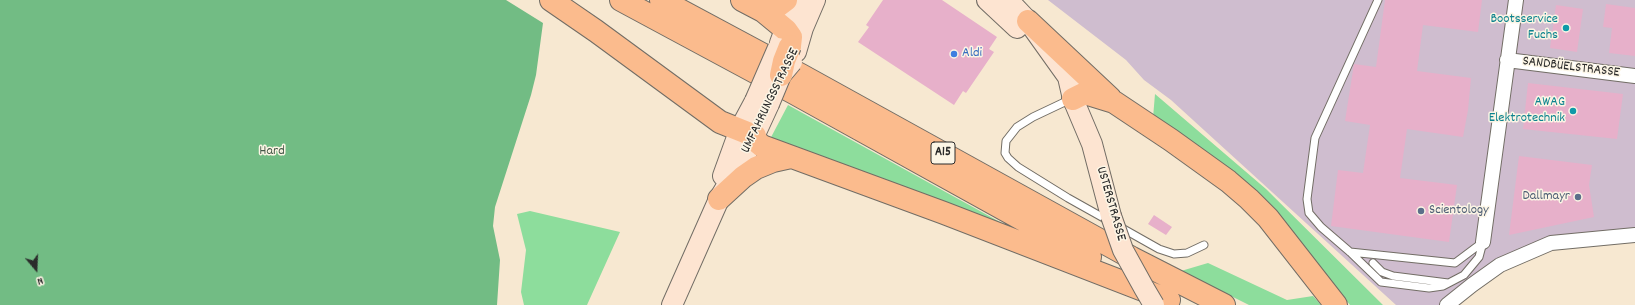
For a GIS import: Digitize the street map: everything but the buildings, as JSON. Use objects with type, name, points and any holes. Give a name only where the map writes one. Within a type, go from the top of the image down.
[{"type":"highway","points":[[551,0],[596,31],[720,122],[748,133],[762,146],[944,213],[1167,303]]},
{"type":"highway","name":"A15","points":[[621,0],[794,93],[1167,303]]},
{"type":"highway","name":"A15","points":[[661,0],[801,75],[1132,258],[1224,305]]},
{"type":"highway","points":[[742,0],[763,11],[787,44],[781,75]]},
{"type":"highway","points":[[763,11],[774,9],[786,0]]},
{"type":"highway","points":[[1028,21],[1114,102],[1201,161],[1249,199],[1281,234],[1336,305]]},
{"type":"highway","points":[[1073,98],[1083,94],[1088,94],[1114,102]]},
{"type":"highway","points":[[719,199],[743,177],[756,168],[773,161],[791,157]]},
{"type":"main road","name":"UMFAHRUNGSSTRASSE","points":[[672,305],[719,199],[724,172],[748,133],[787,44],[796,0]]},
{"type":"main road","name":"UMFAHRUNGSSTRASSE","points":[[787,44],[803,28],[815,0]]},
{"type":"main road","name":"USTERSTRASSE","points":[[987,0],[1002,13],[1025,38],[1056,82],[1073,98]]},
{"type":"main road","name":"USTERSTRASSE","points":[[1008,0],[1028,21],[1068,77],[1073,98],[1092,144],[1110,216],[1123,250],[1144,288],[1167,303]]},
{"type":"main road","name":"UMFAHRUNGSSTRASSE","points":[[762,102],[781,75]]},
{"type":"street","points":[[1483,242],[1516,0]]},
{"type":"street","name":"SANDBÜELSTRASSE","points":[[1507,60],[1635,76]]},
{"type":"street","points":[[1446,305],[1472,284],[1500,265],[1551,243],[1635,235]]},
{"type":"lane","points":[[1378,0],[1315,138],[1308,199],[1309,213],[1321,227],[1381,282],[1429,288],[1443,286],[1464,275],[1480,258],[1483,242]]},
{"type":"lane","points":[[1073,98],[1033,117],[1017,127],[1006,141],[1004,148],[1008,158],[1018,167],[1068,198],[1159,249],[1180,255],[1187,254],[1204,245]]},
{"type":"lane","points":[[1350,252],[1455,263],[1483,242]]},
{"type":"lane","points":[[1373,263],[1382,272],[1393,276],[1450,283]]},
{"type":"shaded area","points":[[1048,0],[1635,0],[1635,235],[1551,243],[1500,265],[1447,305],[1396,305],[1171,100],[1144,80],[1126,60]]},
{"type":"green space","name":"Hard","points":[[0,0],[506,0],[543,23],[536,75],[531,95],[495,207],[493,226],[500,260],[497,305],[0,305]]},
{"type":"green space","points":[[1155,94],[1266,189],[1383,305],[1350,305],[1289,232],[1153,118]]},
{"type":"green space","points":[[788,105],[1038,243],[768,143]]},
{"type":"green space","points":[[530,211],[620,232],[587,305],[524,305],[521,292],[526,250],[517,214]]},
{"type":"green space","points":[[1208,263],[1287,300],[1313,296],[1321,305],[1249,305],[1181,271]]},
{"type":"place","name":"Bootsservice Fuchs","points":[[1566,28]]},
{"type":"place","name":"Aldi","points":[[954,54]]},
{"type":"place","name":"AWAG Elektrotechnik","points":[[1573,111]]},
{"type":"place","name":"Dallmayr","points":[[1578,197]]},
{"type":"place","name":"Scientology","points":[[1421,211]]}]
